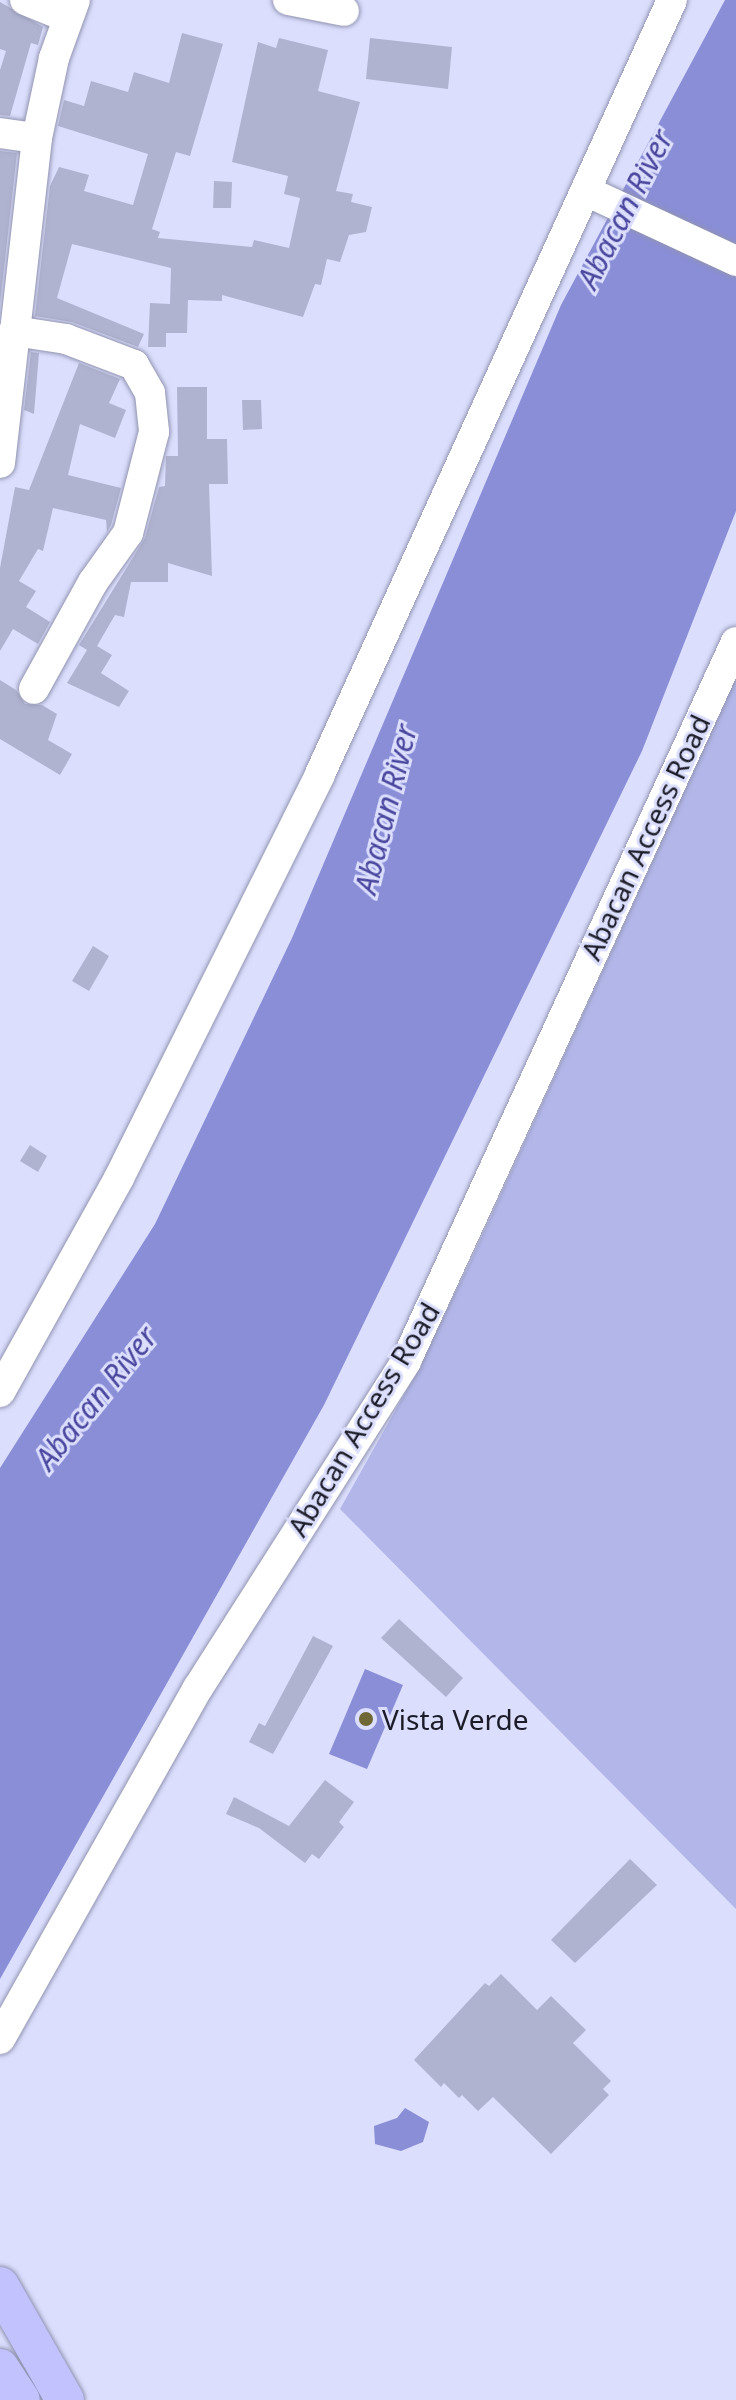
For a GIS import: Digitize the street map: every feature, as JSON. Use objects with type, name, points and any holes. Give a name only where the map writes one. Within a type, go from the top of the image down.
[{"type":"main road","points":[[0,2286],[65,2400]]},
{"type":"main road","points":[[0,2368],[21,2400]]},
{"type":"street","points":[[0,463],[5,368],[14,331],[37,138],[71,8],[25,0]]},
{"type":"street","points":[[288,0],[344,11]]},
{"type":"street","points":[[0,1392],[119,1178],[320,774],[592,194],[672,0]]},
{"type":"street","points":[[0,133],[37,138]]},
{"type":"street","points":[[592,194],[736,261]]},
{"type":"street","points":[[14,331],[66,339],[134,365],[150,393],[154,432],[128,533],[93,582],[34,689]]},
{"type":"street","name":"Abacan Access Road","points":[[0,2039],[198,1688],[406,1361],[736,642]]},
{"type":"shaded area","points":[[736,678],[736,1909],[340,1509],[418,1370],[471,1260]]},
{"type":"water","name":"Abacan River","points":[[725,0],[736,0],[736,511],[642,751],[324,1405],[0,1979],[0,1468],[155,1224],[292,938],[561,305]]},
{"type":"water","name":"Vista Verde","points":[[365,1669],[403,1685],[367,1769],[329,1754]]},
{"type":"water","points":[[405,2108],[429,2122],[423,2142],[401,2151],[375,2144],[374,2126],[397,2118]]},
{"type":"building","points":[[0,2],[43,27],[38,45],[31,43],[10,116],[0,115],[0,70],[6,51],[0,49]]},
{"type":"building","points":[[182,33],[223,44],[190,156],[176,152],[152,229],[160,232],[158,238],[252,247],[254,240],[289,248],[300,198],[284,194],[288,176],[232,162],[258,42],[276,48],[279,38],[328,50],[318,91],[360,102],[336,191],[353,194],[351,202],[372,207],[366,232],[349,235],[340,262],[327,259],[321,285],[315,284],[303,317],[222,295],[222,301],[188,300],[187,333],[166,333],[166,347],[148,347],[150,303],[170,304],[171,268],[72,244],[57,298],[144,334],[138,347],[72,322],[35,316],[50,186],[59,167],[89,175],[84,191],[133,205],[148,154],[58,126],[64,100],[84,106],[91,81],[128,92],[134,72],[169,83]]},
{"type":"building","points":[[370,38],[452,47],[448,89],[366,79]]},
{"type":"building","points":[[0,151],[17,153],[0,304]]},
{"type":"building","points":[[214,181],[232,182],[231,208],[213,208]]},
{"type":"building","points":[[31,352],[39,353],[34,414],[24,410]]},
{"type":"building","points":[[79,363],[120,379],[109,403],[126,410],[115,438],[80,424],[68,475],[121,488],[111,525],[107,532],[106,520],[53,508],[43,551],[38,549],[19,581],[36,591],[26,607],[50,622],[38,644],[13,629],[0,651],[0,568],[15,487],[29,490]]},
{"type":"building","points":[[177,387],[207,387],[207,439],[227,439],[228,484],[209,484],[212,576],[168,563],[168,582],[131,582],[124,617],[115,615],[97,646],[112,655],[101,673],[129,691],[119,707],[67,683],[87,650],[79,645],[145,538],[159,487],[165,486],[166,456],[178,456]]},
{"type":"building","points":[[242,400],[261,400],[262,429],[243,430]]},
{"type":"building","points":[[0,680],[16,690],[25,704],[42,705],[57,714],[48,740],[72,754],[60,775],[0,739]]},
{"type":"building","points":[[93,946],[109,956],[89,991],[72,981]]},
{"type":"building","points":[[30,1145],[47,1156],[38,1172],[20,1161]]},
{"type":"building","points":[[399,1619],[463,1678],[446,1697],[381,1638]]},
{"type":"building","points":[[313,1636],[333,1646],[273,1754],[249,1742],[259,1723],[265,1726]]},
{"type":"building","points":[[325,1780],[354,1802],[339,1822],[344,1827],[319,1859],[312,1854],[305,1863],[259,1828],[226,1814],[234,1797],[289,1826]]},
{"type":"building","points":[[630,1859],[657,1885],[575,1963],[551,1940]]},
{"type":"building","points":[[501,1974],[537,2010],[551,1996],[586,2030],[573,2043],[611,2081],[603,2089],[609,2095],[551,2154],[493,2097],[478,2111],[444,2083],[441,2087],[414,2060],[485,1983],[489,1986]]},
{"type":"place","name":"Vista Verde","points":[[366,1719]]}]
